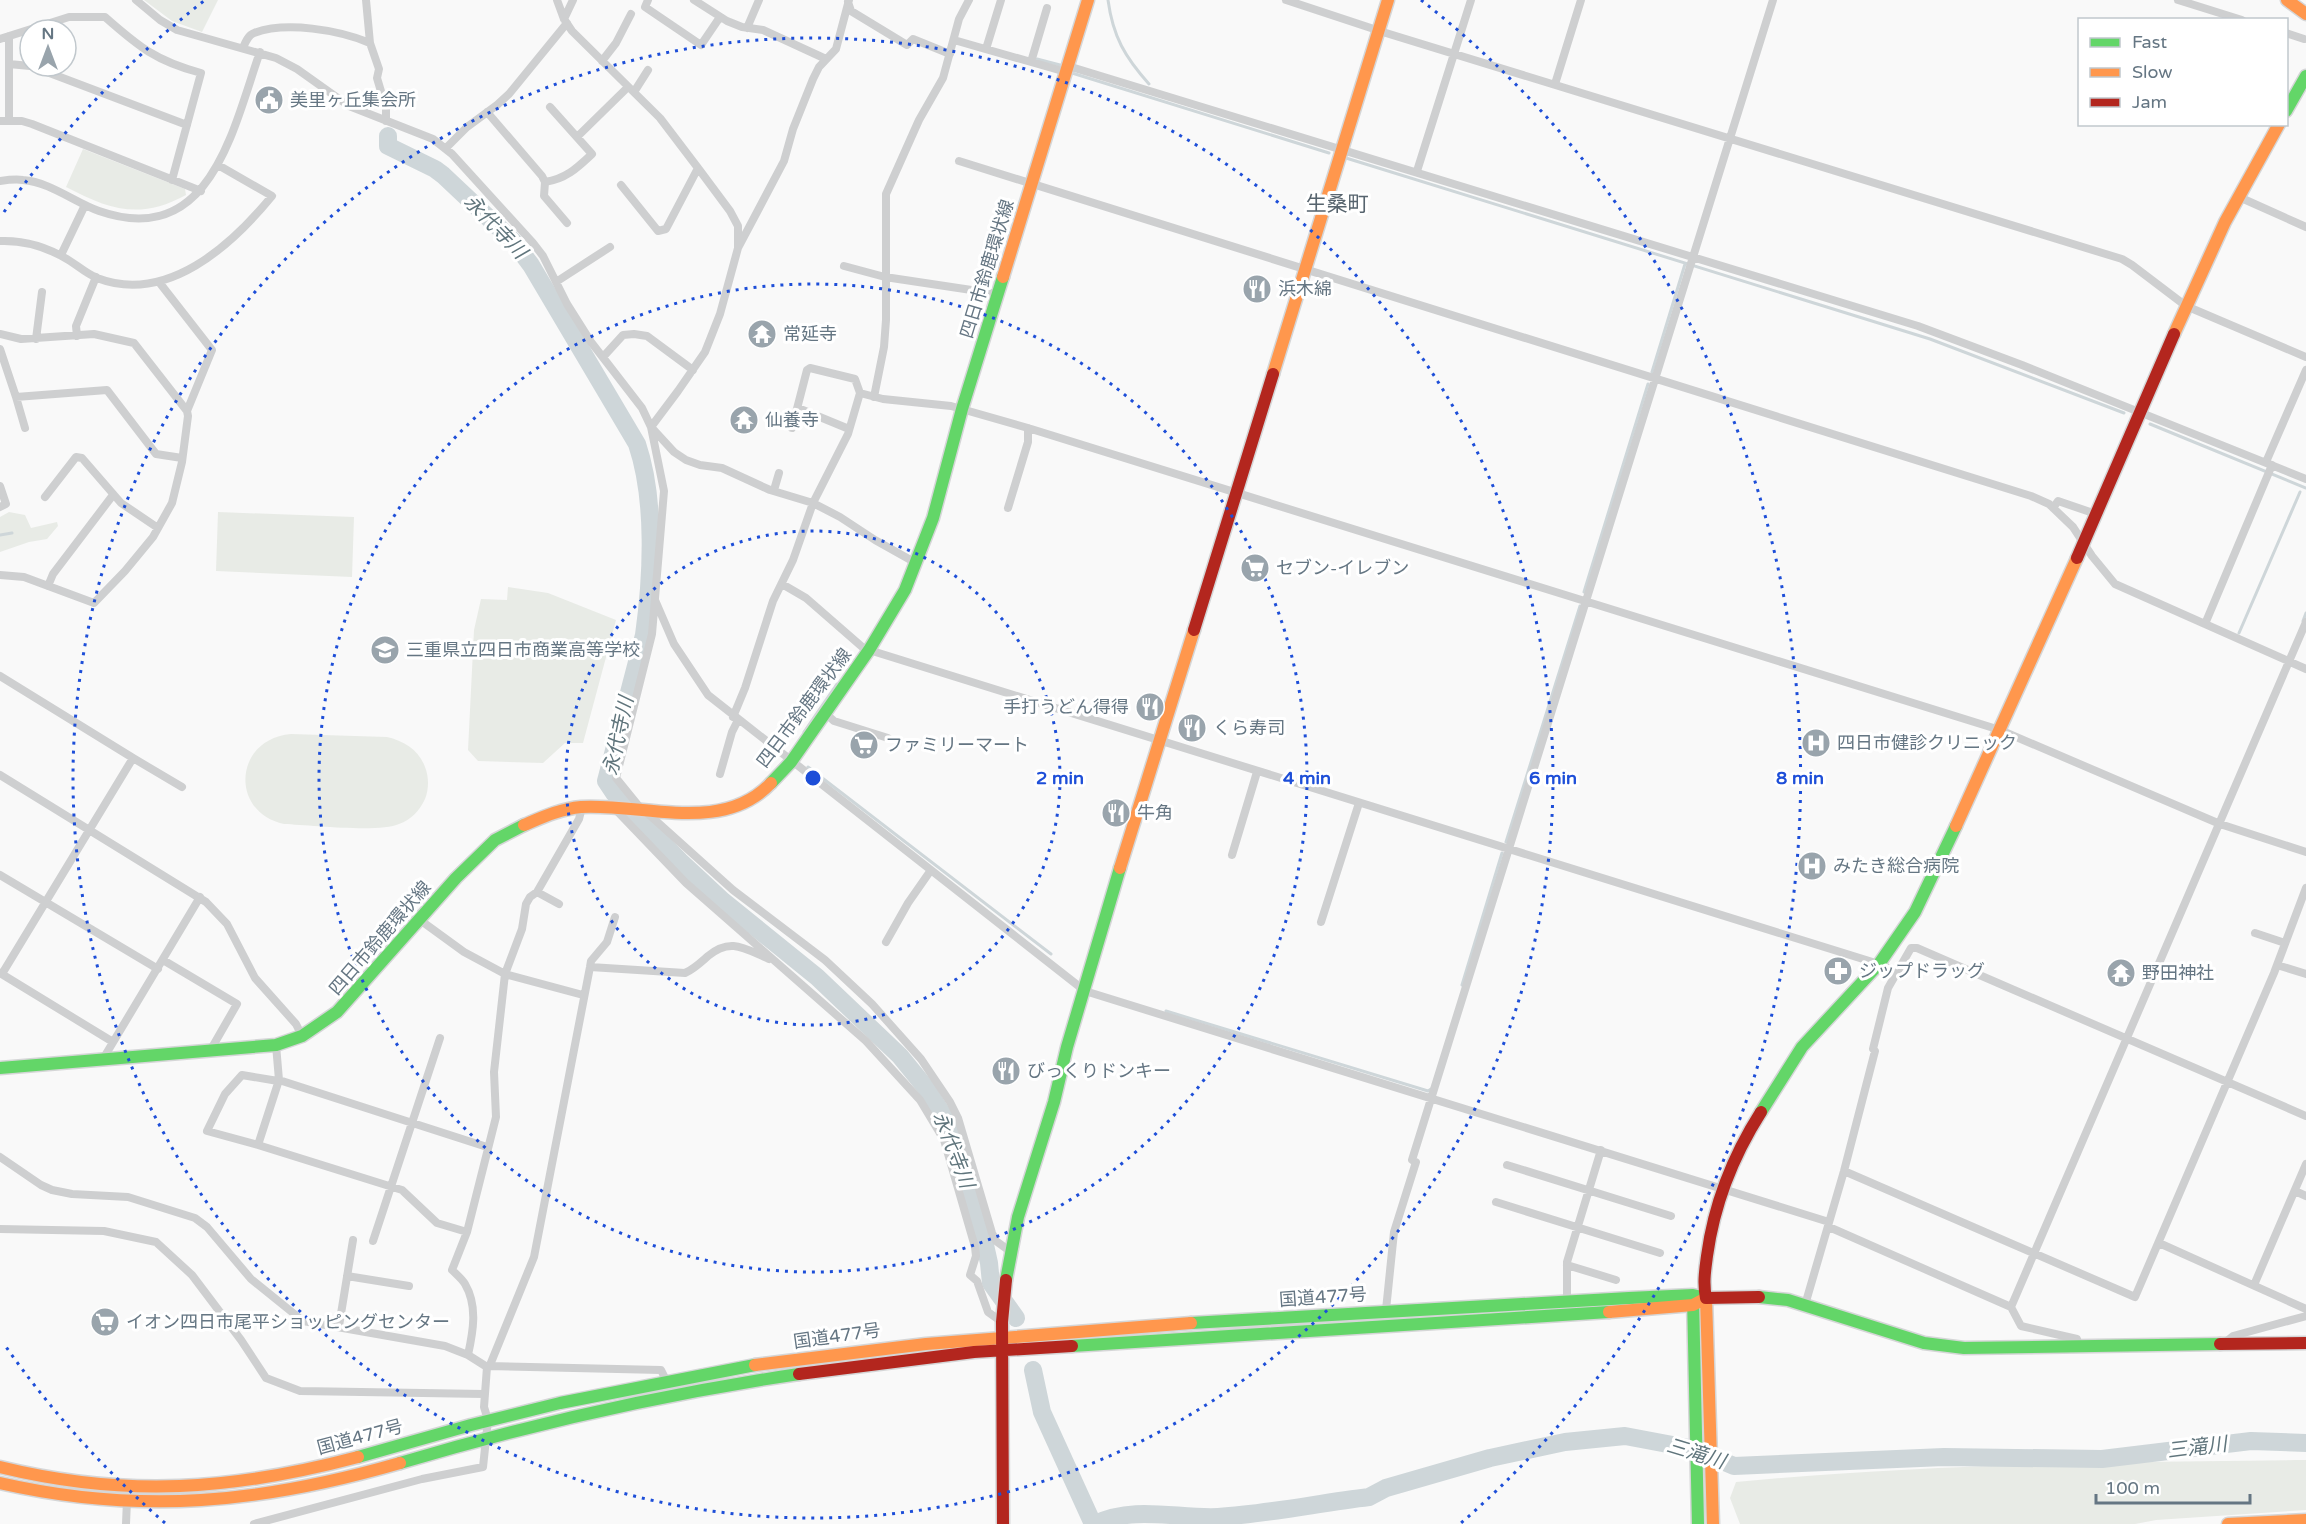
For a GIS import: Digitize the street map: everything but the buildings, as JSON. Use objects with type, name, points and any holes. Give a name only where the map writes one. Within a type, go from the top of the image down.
[{"type":"main road","name":"四日市鈴鹿環状線","points":[[0,1068],[276,1046],[302,1036],[337,1012],[456,878],[495,840],[556,811],[582,807],[697,814],[737,806],[760,795],[791,762],[825,713],[898,602],[916,563],[933,518],[993,293],[1031,185],[1088,0]]},
{"type":"main road","points":[[1003,1524],[1002,1319],[1018,1217],[1159,742],[1388,0]]},
{"type":"main road","points":[[2287,0],[2306,14]]},
{"type":"main road","points":[[2288,108],[2306,76]]},
{"type":"main road","points":[[1698,1524],[1693,1341],[1697,1300],[1703,1285],[1711,1226],[1723,1188],[1743,1140],[1802,1047],[1879,964],[1915,912],[1932,880],[2097,514],[2186,306],[2239,197],[2278,126]]},
{"type":"main road","points":[[1697,1300],[1752,1296],[1788,1300],[1924,1343],[1964,1348],[2306,1343]]},
{"type":"main road","points":[[1697,1300],[1706,1341],[1713,1524]]},
{"type":"main road","name":"国道477号","points":[[0,1467],[35,1476],[98,1486],[128,1488],[213,1485],[266,1478],[344,1462],[488,1420],[666,1380],[885,1347],[1002,1336],[1386,1310],[1567,1301],[1697,1300]]},
{"type":"main road","name":"国道477号","points":[[0,1484],[94,1501],[199,1502],[277,1493],[351,1477],[486,1437],[660,1398],[881,1363],[1002,1350],[1505,1318],[1697,1300]]},
{"type":"main road","points":[[1386,1310],[1394,1318],[1399,1319],[1445,1316],[1505,1318]]},
{"type":"main road","points":[[2228,1524],[2306,1520]]},
{"type":"street","points":[[136,0],[160,21],[177,30],[260,52],[297,69],[349,106],[425,135],[446,148],[543,256],[567,304],[603,357],[638,401],[651,427],[664,491],[652,634],[616,778],[641,810],[733,890],[825,960],[898,1031],[924,1063],[950,1102],[964,1136],[992,1233],[996,1241],[1011,1252]]},
{"type":"street","points":[[366,0],[370,43],[379,69],[377,78],[386,108],[386,121]]},
{"type":"street","points":[[557,0],[565,21],[660,118],[730,211],[738,226],[738,248]]},
{"type":"street","points":[[446,148],[467,127],[509,94],[565,21],[573,0]]},
{"type":"street","points":[[648,0],[645,7],[701,45],[720,17]]},
{"type":"street","points":[[693,0],[720,17],[747,28],[763,30],[826,59]]},
{"type":"street","points":[[747,28],[759,0]]},
{"type":"street","points":[[874,397],[884,346],[886,320],[886,194],[919,120],[943,78],[959,19],[969,0]]},
{"type":"street","points":[[986,49],[1002,0]]},
{"type":"street","points":[[1286,0],[1454,54],[2122,259],[2186,306],[2306,357]]},
{"type":"street","points":[[1417,171],[1471,0]]},
{"type":"street","points":[[1555,84],[1581,0]]},
{"type":"street","points":[[1386,1310],[1394,1232],[1416,1162],[1412,1160],[1773,0]]},
{"type":"street","points":[[2178,0],[2236,18]]},
{"type":"street","points":[[848,1],[851,11],[907,45],[913,39],[950,54]]},
{"type":"street","points":[[651,427],[705,352],[720,314],[738,248],[784,161],[800,108],[819,67],[836,49],[848,1]]},
{"type":"street","points":[[1031,62],[1047,8]]},
{"type":"street","points":[[602,61],[616,43],[631,15]]},
{"type":"street","points":[[0,39],[69,17],[105,17],[140,48],[160,60],[201,73],[172,180]]},
{"type":"street","points":[[243,48],[247,38],[254,33],[300,28],[347,35],[370,43]]},
{"type":"street","points":[[2288,34],[2304,39]]},
{"type":"street","points":[[9,36],[4,121],[32,124],[201,191]]},
{"type":"street","points":[[954,40],[1031,62],[1067,69],[1417,171],[1918,326],[2306,479]]},
{"type":"street","points":[[0,181],[23,180],[39,183],[85,205],[124,218],[146,217],[176,209],[201,191],[218,165],[260,52]]},
{"type":"street","points":[[9,64],[18,65]]},
{"type":"street","points":[[577,137],[631,89],[648,70]]},
{"type":"street","points":[[62,78],[187,125]]},
{"type":"street","points":[[545,182],[557,180],[572,172],[592,154],[550,106]]},
{"type":"street","points":[[488,112],[545,182],[544,196],[567,223]]},
{"type":"street","points":[[959,161],[2031,496],[2053,508],[2073,527],[2092,556],[2115,584],[2306,669]]},
{"type":"street","points":[[0,241],[26,242],[62,255],[96,277],[133,284],[159,282],[194,266],[232,240],[273,196],[218,165]]},
{"type":"street","points":[[621,185],[658,231],[666,229],[698,168]]},
{"type":"street","points":[[2239,197],[2306,227]]},
{"type":"street","points":[[62,255],[85,205]]},
{"type":"street","points":[[556,282],[610,248]]},
{"type":"street","points":[[844,266],[885,277],[993,293]]},
{"type":"street","points":[[76,336],[76,326],[96,277]]},
{"type":"street","points":[[159,282],[212,350],[187,411]]},
{"type":"street","points":[[36,339],[42,292]]},
{"type":"street","points":[[0,334],[21,339],[94,334],[134,343],[187,411],[188,416],[172,503],[158,528],[125,571],[94,603],[17,575],[0,575]]},
{"type":"street","points":[[603,357],[623,335],[643,335],[693,370]]},
{"type":"street","points":[[0,349],[25,428]]},
{"type":"street","points":[[720,774],[765,622],[793,560],[813,503],[849,429],[860,393],[855,379],[810,368],[807,370],[792,429]]},
{"type":"street","points":[[2205,624],[2266,478],[2306,370]]},
{"type":"street","points":[[16,397],[107,390],[156,454],[182,458]]},
{"type":"street","points":[[860,393],[962,409],[1028,428],[1586,600],[1762,657],[1910,700],[2000,730],[2220,824],[2306,852]]},
{"type":"street","points":[[798,408],[849,429]]},
{"type":"street","points":[[651,427],[674,452],[686,460],[700,465],[722,468],[774,490],[813,503],[916,563]]},
{"type":"street","points":[[1008,508],[1028,442],[1028,428]]},
{"type":"street","points":[[45,497],[76,457],[82,458],[121,503],[158,528]]},
{"type":"street","points":[[774,490],[779,473]]},
{"type":"street","points":[[0,486],[6,504],[0,507]]},
{"type":"street","points":[[48,586],[53,574],[113,495]]},
{"type":"street","points":[[2053,508],[2058,501],[2097,514]]},
{"type":"street","points":[[782,584],[806,598],[866,649],[1159,742],[1879,964],[1897,972]]},
{"type":"street","points":[[655,600],[674,644],[708,695],[1085,991],[1723,1188],[1829,1224],[2011,1307],[2021,1326],[2077,1339],[2079,1347]]},
{"type":"street","points":[[2011,1307],[2306,622]]},
{"type":"street","points":[[0,676],[182,787]]},
{"type":"street","points":[[825,713],[834,722],[888,738]]},
{"type":"street","points":[[113,1042],[1,973],[133,758]]},
{"type":"street","points":[[1232,855],[1257,772]]},
{"type":"street","points":[[0,776],[200,897],[227,924],[255,978],[296,1024],[302,1036]]},
{"type":"street","points":[[1321,922],[1359,803]]},
{"type":"street","points":[[468,1355],[474,1327],[472,1304],[464,1281],[453,1270],[467,1232],[496,1117],[494,1061],[505,974],[522,929],[526,904],[537,892],[579,819],[582,807]]},
{"type":"street","points":[[619,808],[686,883],[878,1052],[910,1088],[934,1121],[951,1160],[975,1247],[976,1256],[970,1275],[977,1281],[988,1312],[1002,1319]]},
{"type":"street","points":[[886,942],[908,903],[931,870]]},
{"type":"street","points":[[0,875],[158,969]]},
{"type":"street","points":[[1844,1172],[2135,1297],[2277,965],[2306,888]]},
{"type":"street","points":[[537,892],[559,904]]},
{"type":"street","points":[[103,1059],[200,897]]},
{"type":"street","points":[[254,1524],[422,1479],[483,1467],[488,1420],[484,1407],[484,1394],[489,1366],[534,1257],[591,961],[607,942],[615,917]]},
{"type":"street","points":[[420,920],[464,952],[505,974],[584,995]]},
{"type":"street","points":[[2254,933],[2285,943]]},
{"type":"street","points":[[590,967],[685,973],[710,955],[726,946],[734,945],[775,961]]},
{"type":"street","points":[[1805,1305],[1844,1172],[1888,988],[1909,950],[1917,948],[2306,1116]]},
{"type":"street","points":[[164,960],[237,1004],[210,1052]]},
{"type":"street","points":[[2277,965],[2306,974]]},
{"type":"street","points":[[374,1241],[440,1038]]},
{"type":"street","points":[[258,1144],[278,1081],[276,1046]]},
{"type":"street","points":[[467,1232],[437,1223],[402,1190],[258,1144],[207,1131],[225,1094],[242,1075],[278,1081],[488,1148]]},
{"type":"street","points":[[1567,1301],[1567,1265],[1601,1150]]},
{"type":"street","points":[[0,1157],[52,1190],[72,1194],[128,1197],[195,1218],[207,1227],[251,1279],[303,1320],[446,1346],[489,1366],[661,1370],[666,1380]]},
{"type":"street","points":[[2254,1285],[2306,1164]]},
{"type":"street","points":[[1507,1165],[1671,1216]]},
{"type":"street","points":[[2295,1191],[2306,1196]]},
{"type":"street","points":[[1496,1202],[1660,1253]]},
{"type":"street","points":[[0,1229],[104,1231],[156,1242],[192,1275],[241,1340],[266,1378],[300,1391],[484,1394]]},
{"type":"street","points":[[339,1326],[353,1240]]},
{"type":"street","points":[[2159,1243],[2306,1309]]},
{"type":"street","points":[[1567,1265],[1616,1280]]},
{"type":"street","points":[[347,1276],[409,1286]]},
{"type":"street","points":[[2222,1344],[2233,1336],[2306,1316]]},
{"type":"street","points":[[126,1524],[128,1488]]},
{"type":"shaded area","points":[[144,0],[218,0],[202,32],[172,21]]},
{"type":"shaded area","points":[[83,149],[185,189],[186,195],[154,208],[139,210],[111,206],[82,195],[66,187]]},
{"type":"shaded area","points":[[9,512],[25,515],[31,528],[57,522],[58,526],[47,539],[29,542],[0,552],[0,517]]},
{"type":"shaded area","points":[[218,512],[354,517],[352,577],[216,571]]},
{"type":"shaded area","points":[[508,587],[548,593],[616,620],[583,743],[565,743],[543,763],[478,761],[468,750],[474,630],[481,599],[507,600]]},
{"type":"shaded area","points":[[291,734],[387,737],[399,741],[415,751],[422,761],[428,779],[425,799],[418,811],[411,817],[390,827],[361,828],[284,824],[266,817],[254,806],[247,792],[246,776],[249,762],[258,748],[272,739]]},
{"type":"shaded area","points":[[2306,1460],[2306,1510],[2156,1520],[2135,1524],[1740,1524],[1730,1498],[1736,1482],[1878,1471],[2092,1463]]},
{"type":"waterway","points":[[1108,0],[1113,25],[1121,46],[1149,84]]},
{"type":"waterway","points":[[1037,59],[1060,65]]},
{"type":"waterway","points":[[1072,73],[1329,153]]},
{"type":"waterway","name":"永代寺川","points":[[388,136],[388,146],[443,175],[513,241],[531,265],[637,444],[643,466],[650,514],[647,613],[644,635],[606,781],[614,793],[680,861],[723,901],[817,977],[900,1056],[926,1088],[947,1121],[957,1149],[983,1236],[991,1283],[1016,1318]]},
{"type":"waterway","points":[[1346,158],[1930,339],[2124,413]]},
{"type":"waterway","points":[[1652,372],[1685,264]]},
{"type":"waterway","points":[[1584,592],[1648,384]]},
{"type":"waterway","points":[[2150,424],[2306,488]]},
{"type":"waterway","points":[[2239,633],[2300,492]]},
{"type":"waterway","points":[[0,535],[12,533]]},
{"type":"waterway","points":[[1506,842],[1580,606]]},
{"type":"waterway","points":[[2303,621],[2306,613]]},
{"type":"waterway","points":[[804,732],[837,684]]},
{"type":"waterway","points":[[808,767],[1051,954]]},
{"type":"waterway","points":[[1462,985],[1502,853]]},
{"type":"waterway","points":[[1166,1011],[1428,1091],[1431,1089]]},
{"type":"waterway","name":"永代寺川","points":[[1033,1370],[1042,1412],[1093,1524]]},
{"type":"waterway","name":"三滝川","points":[[1095,1524],[1125,1515],[1218,1517],[1369,1497],[1386,1488],[1490,1458],[1565,1442],[1625,1436],[1694,1449],[1734,1466],[1944,1457],[2102,1459],[2251,1441],[2306,1443]]},
{"type":"traffic: fast","points":[[2288,108],[2306,76]]},
{"type":"traffic: fast","points":[[771,783],[791,762],[869,650],[905,590],[933,518],[962,409],[1003,277]]},
{"type":"traffic: fast","points":[[0,1068],[276,1045],[302,1036],[337,1012],[456,878],[495,840],[524,825]]},
{"type":"traffic: fast","points":[[1761,1112],[1802,1047],[1879,964],[1915,912],[1956,826]]},
{"type":"traffic: fast","points":[[1006,1280],[1018,1217],[1054,1102],[1067,1047],[1120,868]]},
{"type":"traffic: fast","points":[[1191,1323],[1629,1298],[1693,1295],[1706,1298]]},
{"type":"traffic: fast","points":[[1759,1297],[1788,1300],[1924,1343],[1964,1348],[2220,1344]]},
{"type":"traffic: fast","points":[[1693,1298],[1698,1524]]},
{"type":"traffic: fast","points":[[1072,1346],[1609,1312]]},
{"type":"traffic: fast","points":[[358,1457],[560,1403],[755,1365]]},
{"type":"traffic: fast","points":[[400,1463],[499,1435],[598,1411],[799,1374]]},
{"type":"traffic: slow","points":[[1003,277],[1088,0]]},
{"type":"traffic: slow","points":[[1273,374],[1388,0]]},
{"type":"traffic: slow","points":[[2287,0],[2306,14]]},
{"type":"traffic: slow","points":[[2174,334],[2225,222],[2278,126]]},
{"type":"traffic: slow","points":[[1956,826],[2077,558]]},
{"type":"traffic: slow","points":[[1120,868],[1194,630]]},
{"type":"traffic: slow","points":[[524,825],[559,811],[581,807],[681,813],[706,812],[729,808],[751,799],[771,783]]},
{"type":"traffic: slow","points":[[1706,1298],[1713,1524]]},
{"type":"traffic: slow","points":[[1609,1312],[1693,1305],[1706,1298]]},
{"type":"traffic: slow","points":[[755,1365],[926,1344],[1191,1323]]},
{"type":"traffic: slow","points":[[0,1467],[92,1483],[180,1486],[267,1477],[358,1457]]},
{"type":"traffic: slow","points":[[0,1483],[52,1493],[103,1499],[201,1500],[299,1488],[400,1463]]},
{"type":"traffic: slow","points":[[2228,1524],[2306,1520]]},
{"type":"traffic: jam","points":[[2077,558],[2174,334]]},
{"type":"traffic: jam","points":[[1194,630],[1273,374]]},
{"type":"traffic: jam","points":[[1759,1297],[1706,1298],[1704,1282],[1714,1218],[1726,1181],[1733,1163],[1761,1112]]},
{"type":"traffic: jam","points":[[1003,1524],[1002,1322],[1006,1280]]},
{"type":"traffic: jam","points":[[2220,1344],[2306,1343]]},
{"type":"traffic: jam","points":[[799,1374],[974,1352],[1072,1346]]},
{"type":"place","name":"美里ヶ丘集会所","points":[[269,100]]},
{"type":"place","name":"浜木綿","points":[[1257,289]]},
{"type":"place","name":"常延寺","points":[[762,334]]},
{"type":"place","name":"仙養寺","points":[[744,420]]},
{"type":"place","name":"セブン-イレブン","points":[[1255,568]]},
{"type":"place","name":"三重県立四日市商業高等学校","points":[[385,650]]},
{"type":"place","name":"手打うどん得得","points":[[1150,707]]},
{"type":"place","name":"くら寿司","points":[[1192,728]]},
{"type":"place","name":"四日市健診クリニック","points":[[1816,743]]},
{"type":"place","name":"ファミリーマート","points":[[864,745]]},
{"type":"place","name":"牛角","points":[[1116,813]]},
{"type":"place","name":"みたき総合病院","points":[[1812,866]]},
{"type":"place","name":"ジップドラッグ","points":[[1838,971]]},
{"type":"place","name":"野田神社","points":[[2121,973]]},
{"type":"place","name":"びっくりドンキー","points":[[1006,1071]]},
{"type":"place","name":"イオン四日市尾平ショッピングセンター","points":[[105,1322]]},
{"type":"district","name":"生桑町","points":[[1337,204]]}]
